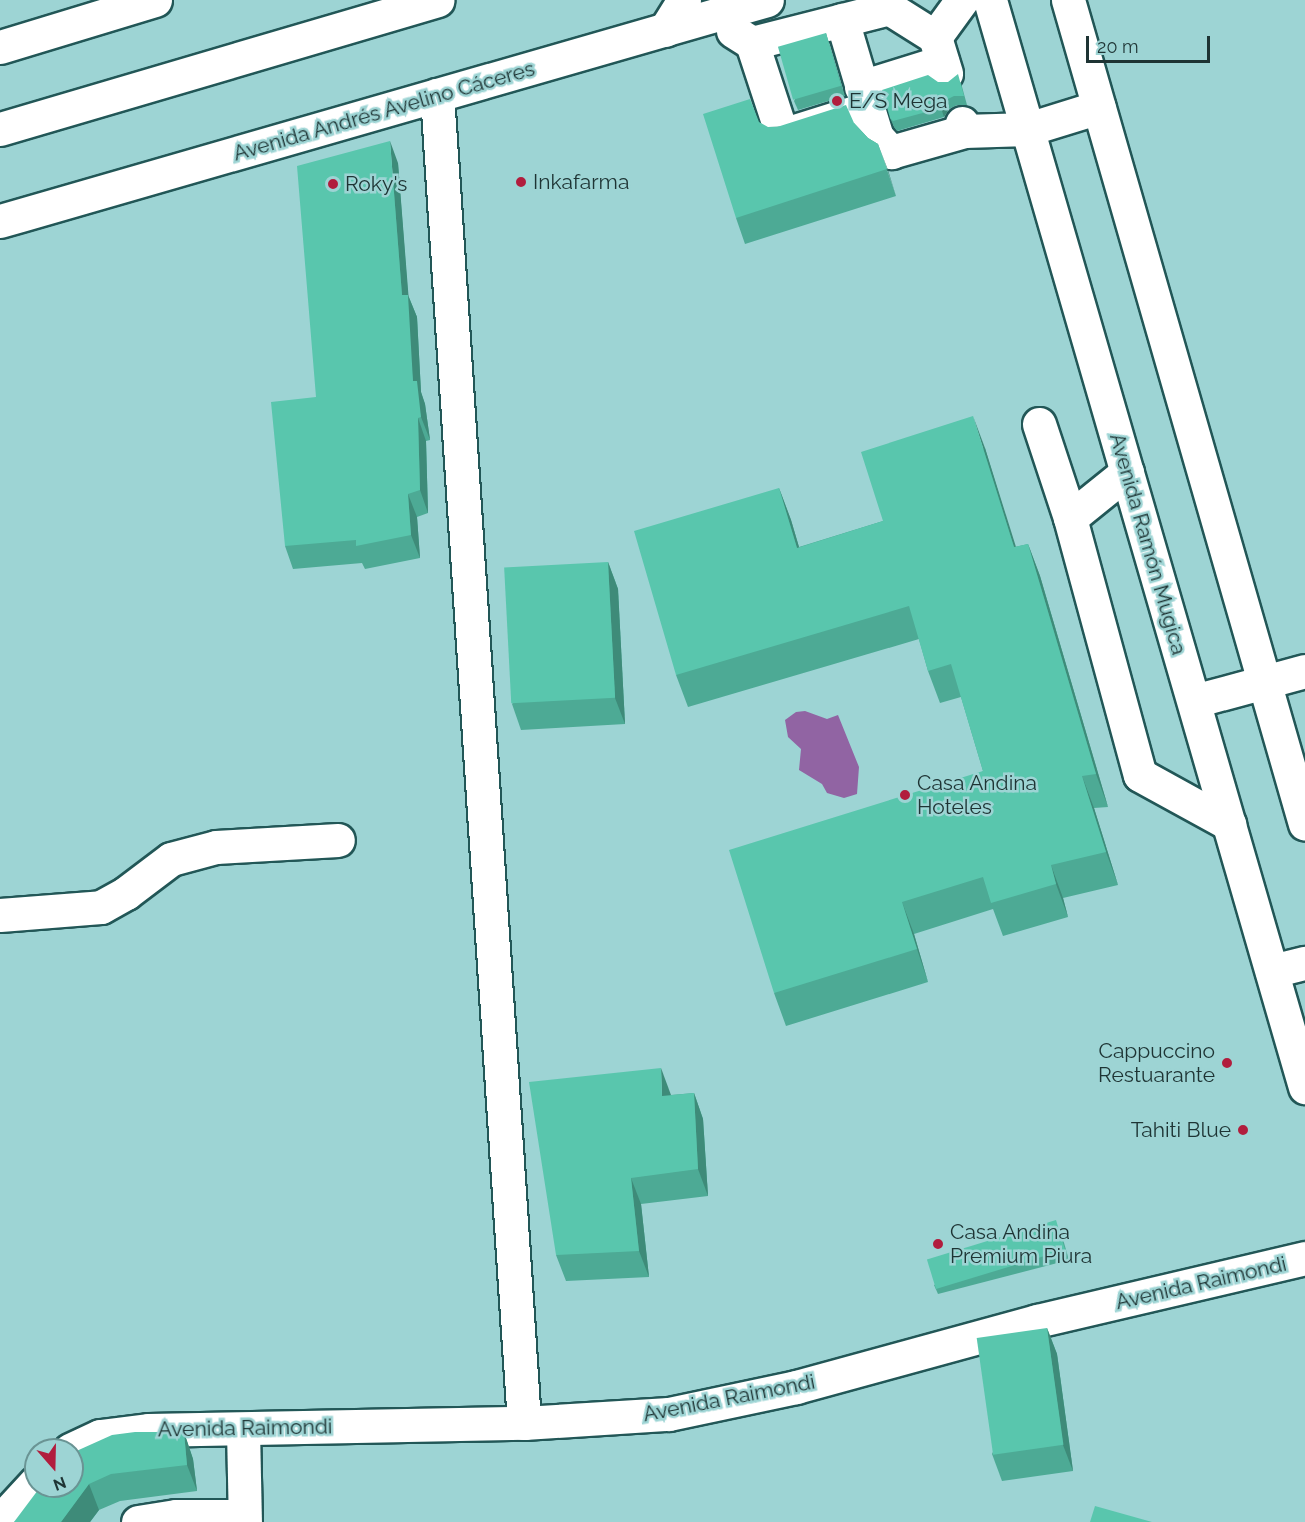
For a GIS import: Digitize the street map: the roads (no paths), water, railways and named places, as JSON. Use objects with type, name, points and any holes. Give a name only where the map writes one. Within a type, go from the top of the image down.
[{"type":"main road","points":[[0,46],[155,0]]},
{"type":"main road","points":[[0,129],[437,0]]},
{"type":"main road","points":[[697,8],[767,0]]},
{"type":"main road","points":[[697,8],[752,43],[782,135],[865,98],[941,58],[962,0]]},
{"type":"main road","name":"Avenida Ramón Mugica","points":[[990,0],[1305,1088]]},
{"type":"main road","points":[[1068,0],[1305,824]]},
{"type":"main road","points":[[752,43],[842,20],[891,4],[941,58]]},
{"type":"main road","name":"Avenida Andrés Avelino Cáceres","points":[[0,221],[665,30],[697,8]]},
{"type":"main road","points":[[842,20],[877,137],[891,152],[963,127],[1028,129],[1099,107]]},
{"type":"main road","points":[[437,95],[524,1423]]},
{"type":"main road","points":[[1039,423],[1070,518],[1140,776],[1229,824]]},
{"type":"main road","points":[[1070,518],[1127,472]]},
{"type":"main road","points":[[1194,701],[1305,672]]},
{"type":"main road","points":[[0,915],[101,907],[126,893],[171,859],[216,847],[338,840]]},
{"type":"main road","points":[[1272,971],[1305,963]]},
{"type":"main road","name":"Avenida Raimondi","points":[[84,1443],[100,1436],[148,1430],[524,1423],[669,1414],[796,1387],[1037,1321],[1305,1258]]},
{"type":"main road","points":[[138,1522],[176,1516],[245,1519],[243,1428]]},
{"type":"main road","points":[[0,1521],[24,1495]]},
{"type":"place","name":"E/S Mega","points":[[837,101]]},
{"type":"place","name":"Inkafarma","points":[[521,182]]},
{"type":"place","name":"Roky's","points":[[333,184]]},
{"type":"place","name":"Casa Andina Hoteles","points":[[905,795]]},
{"type":"place","name":"Cappuccino Restuarante","points":[[1227,1063]]},
{"type":"place","name":"Tahiti Blue","points":[[1243,1130]]},
{"type":"place","name":"Casa Andina Premium Piura","points":[[938,1244]]}]
